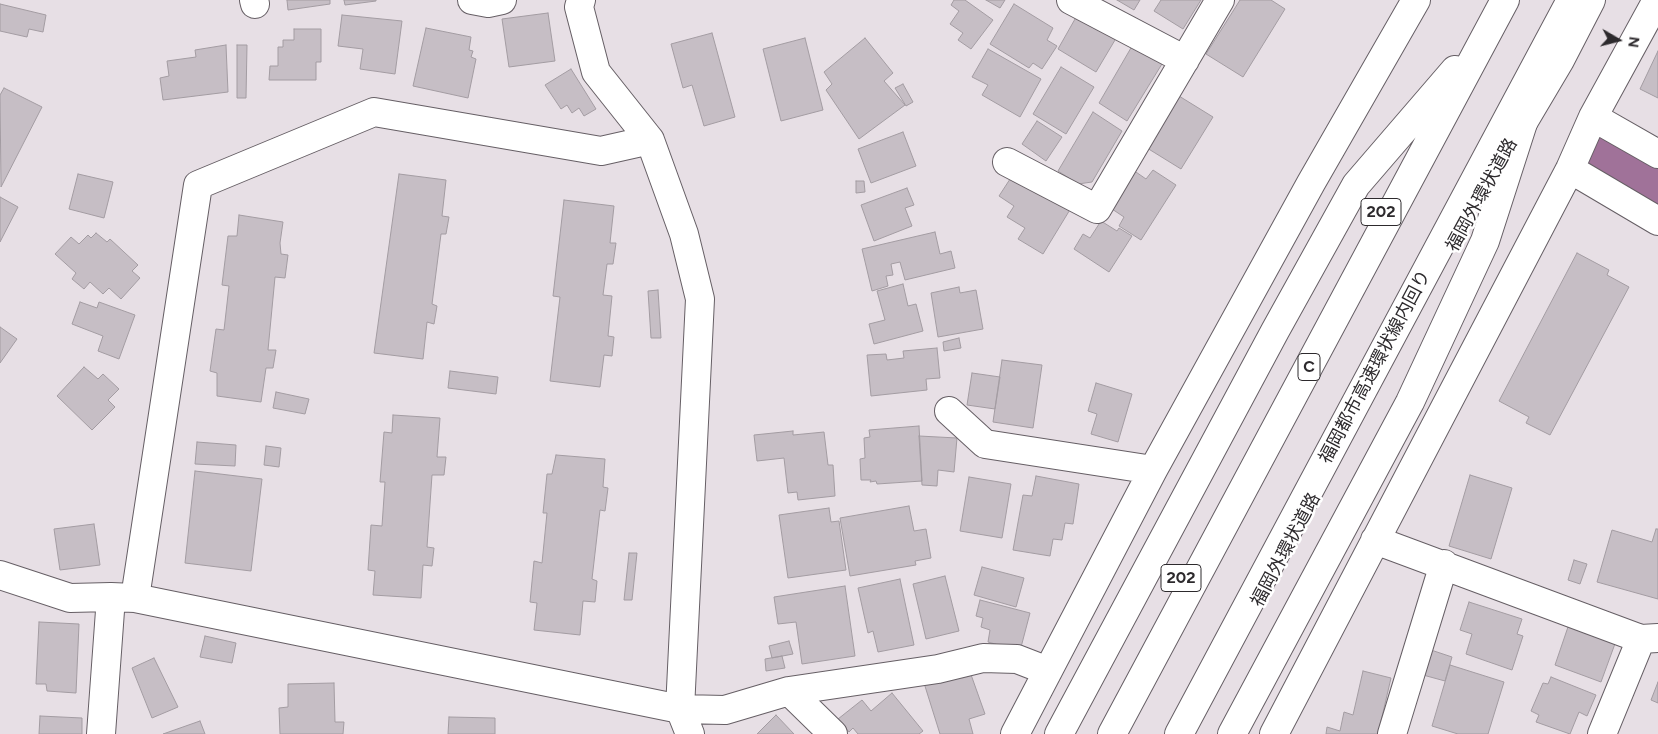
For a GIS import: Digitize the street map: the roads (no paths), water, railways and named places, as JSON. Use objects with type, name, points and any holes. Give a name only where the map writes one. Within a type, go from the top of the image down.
[{"type":"main road","points":[[472,0],[488,3],[502,0]]},
{"type":"main road","points":[[581,0],[579,7],[596,72],[650,140],[684,234],[700,299],[680,709],[690,734]]},
{"type":"main road","points":[[1071,0],[1185,60]]},
{"type":"main road","points":[[1007,162],[1097,209],[1220,0]]},
{"type":"main road","name":"202","points":[[1099,734],[1264,422],[1468,55],[1494,0]]},
{"type":"main road","name":"C","points":[[1112,734],[1505,0]]},
{"type":"main road","name":"福岡都市高速環状線内回り","points":[[1179,734],[1571,0]]},
{"type":"main road","name":"福岡外環状道路","points":[[1188,734],[1328,471],[1524,120],[1560,60],[1591,0]]},
{"type":"main road","points":[[1274,734],[1570,169],[1593,117],[1657,0]]},
{"type":"main road","points":[[1015,734],[1153,470],[1409,4]]},
{"type":"main road","points":[[1059,734],[1275,330],[1356,185],[1468,55]]},
{"type":"main road","points":[[101,734],[123,597],[198,185],[374,112],[601,151],[650,140]]},
{"type":"main road","points":[[1593,117],[1658,154]]},
{"type":"main road","points":[[1232,734],[1410,402],[1485,240],[1524,120]]},
{"type":"main road","points":[[1570,169],[1658,221]]},
{"type":"main road","points":[[948,411],[984,444],[1153,470]]},
{"type":"main road","points":[[1375,540],[1650,639],[1602,734]]},
{"type":"main road","points":[[1392,734],[1444,564]]},
{"type":"main road","points":[[0,575],[70,598],[123,597],[680,709],[725,710],[789,691],[938,669],[983,658],[1017,659],[1048,671]]},
{"type":"main road","points":[[789,691],[833,734]]},
{"type":"waterway","points":[[1613,157],[1658,184]]}]
